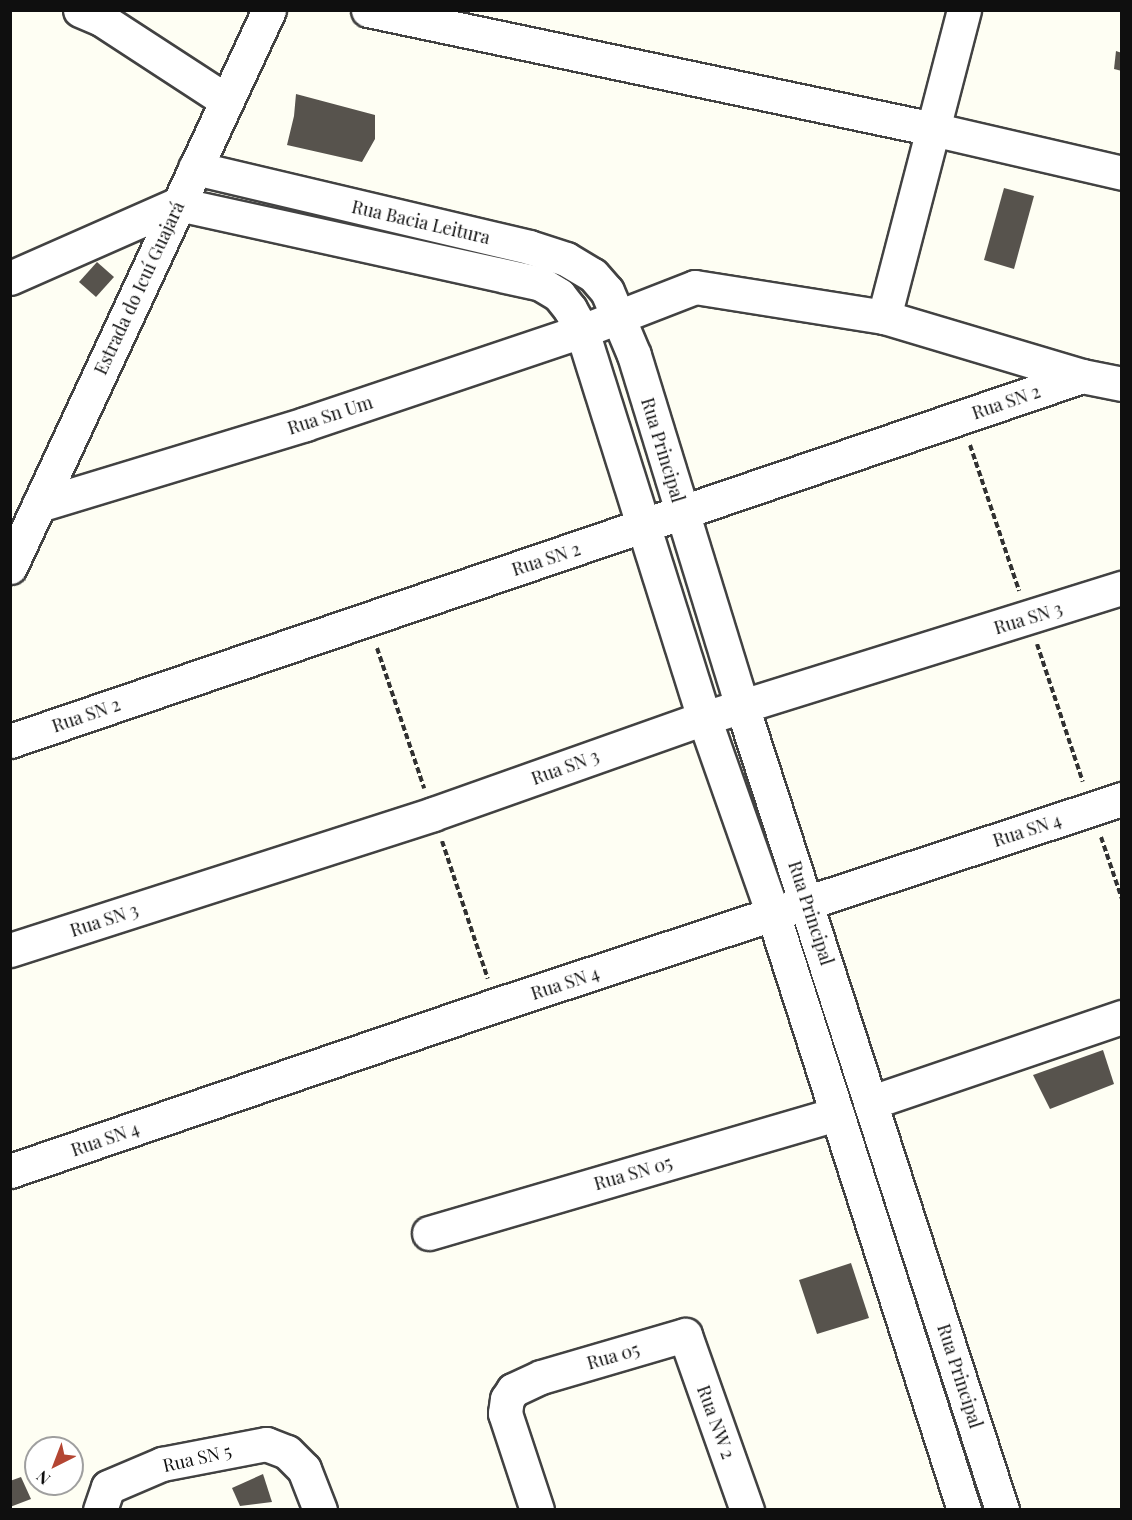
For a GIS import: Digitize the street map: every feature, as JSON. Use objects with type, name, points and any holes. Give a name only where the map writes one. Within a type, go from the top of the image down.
[{"type":"street","points":[[80,10],[102,19],[227,101]]},
{"type":"street","name":"Estrada do Icuí Guajará","points":[[15,547],[39,506],[269,10]]},
{"type":"street","points":[[368,10],[933,129],[1122,173]]},
{"type":"street","points":[[884,317],[964,10]]},
{"type":"street","name":"Rua Bacia Leitura","points":[[195,168],[529,247],[566,259],[593,275],[607,291],[619,318]]},
{"type":"street","points":[[10,278],[178,204]]},
{"type":"street","name":"Rua Bacia Leitura","points":[[178,204],[541,284],[559,295],[582,331]]},
{"type":"street","name":"Rua Sn Um","points":[[39,506],[305,424],[582,331],[695,287],[884,317],[1082,376],[1122,384]]},
{"type":"street","name":"Rua Principal","points":[[619,318],[634,355],[742,706],[808,902],[1002,1509]]},
{"type":"street","name":"Rua Principal","points":[[582,331],[704,718],[773,914],[964,1509]]},
{"type":"street","name":"Rua SN 2","points":[[10,741],[1082,376]]},
{"type":"street","name":"Rua SN 3","points":[[10,950],[433,814],[704,718],[1122,588]]},
{"type":"street","name":"Rua SN 4","points":[[10,1171],[808,902],[1107,804]]},
{"type":"street","points":[[872,1102],[1122,1017]]},
{"type":"street","name":"Rua SN 05","points":[[429,1233],[837,1114]]},
{"type":"street","name":"Rua 05","points":[[537,1509],[506,1413],[507,1399],[513,1390],[542,1377],[685,1335]]},
{"type":"street","name":"Rua NW 2","points":[[685,1335],[747,1509]]},
{"type":"street","name":"Rua SN 5","points":[[100,1509],[108,1487],[162,1464],[199,1455],[266,1444],[287,1452],[304,1469],[320,1509]]},
{"type":"path","points":[[961,417],[1028,618],[1107,804],[1122,899]]},
{"type":"building","points":[[1116,51],[1122,53],[1122,71],[1114,69]]},
{"type":"building","points":[[296,94],[375,115],[375,139],[362,162],[287,145],[294,116]]},
{"type":"building","points":[[1004,188],[1034,196],[1014,269],[984,260]]},
{"type":"building","points":[[97,262],[114,277],[96,297],[79,282]]},
{"type":"building","points":[[1103,1050],[1114,1084],[1050,1109],[1033,1075]]},
{"type":"building","points":[[851,1263],[869,1318],[817,1334],[799,1280]]},
{"type":"building","points":[[263,1474],[272,1502],[240,1506],[232,1488]]},
{"type":"building","points":[[21,1477],[24,1484],[24,1496],[30,1496],[31,1499],[10,1507],[10,1481]]}]
